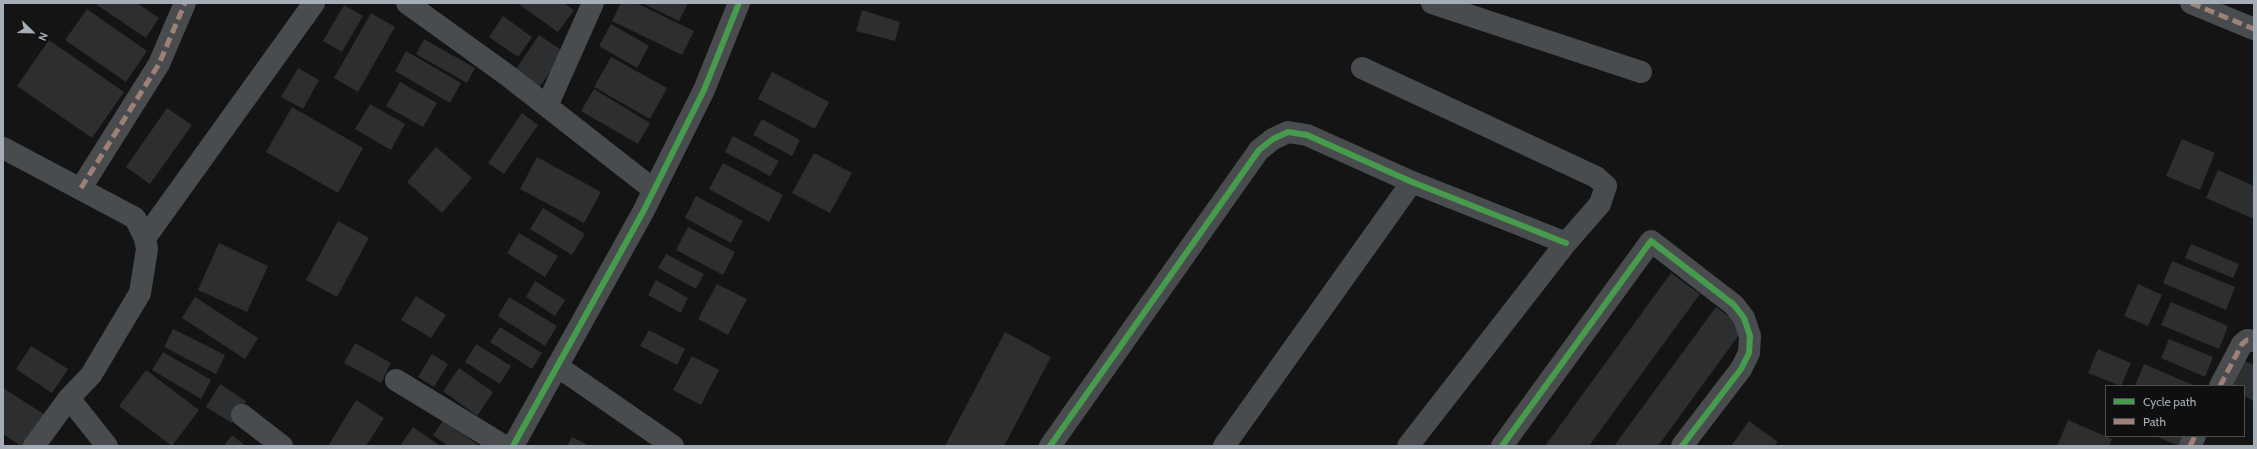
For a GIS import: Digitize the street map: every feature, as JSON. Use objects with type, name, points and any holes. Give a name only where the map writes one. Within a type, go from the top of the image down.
[{"type":"street","points":[[81,188],[159,64],[185,3]]},
{"type":"street","points":[[145,238],[314,3]]},
{"type":"street","points":[[408,3],[547,106],[654,190]]},
{"type":"street","points":[[547,106],[593,3]]},
{"type":"street","points":[[514,446],[654,190],[704,90],[739,3]]},
{"type":"street","points":[[1432,3],[1641,72]]},
{"type":"street","points":[[2191,3],[2254,29]]},
{"type":"street","points":[[1362,68],[1603,181],[1606,186],[1605,194],[1600,204],[1566,243],[1408,446]]},
{"type":"street","points":[[1050,446],[1259,150],[1273,139],[1288,132],[1307,136],[1412,182],[1566,243]]},
{"type":"street","points":[[3,148],[81,188],[135,218],[145,238],[148,249],[140,293],[91,375],[69,398],[34,446]]},
{"type":"street","points":[[1224,446],[1412,182]]},
{"type":"street","points":[[1502,446],[1644,236],[1734,305],[1744,318],[1750,336],[1749,353],[1741,369],[1682,446]]},
{"type":"street","points":[[2221,385],[2242,344],[2247,340],[2254,342]]},
{"type":"street","points":[[557,366],[673,446]]},
{"type":"street","points":[[396,380],[504,446]]},
{"type":"street","points":[[69,398],[107,446]]},
{"type":"street","points":[[242,415],[282,446]]},
{"type":"street","points":[[2190,446],[2194,437]]},
{"type":"building","points":[[98,3],[137,3],[159,18],[146,38],[97,5]]},
{"type":"building","points":[[517,3],[564,3],[574,10],[558,32]]},
{"type":"building","points":[[621,3],[636,3],[694,31],[682,55],[612,21]]},
{"type":"building","points":[[642,3],[688,3],[679,21]]},
{"type":"building","points":[[344,5],[363,16],[342,52],[323,41]]},
{"type":"building","points":[[87,9],[147,51],[126,82],[65,40]]},
{"type":"building","points":[[862,10],[900,22],[895,41],[856,31]]},
{"type":"building","points":[[371,13],[395,27],[358,92],[334,78]]},
{"type":"building","points":[[503,16],[532,37],[518,57],[489,37]]},
{"type":"building","points":[[611,24],[649,46],[637,68],[599,46]]},
{"type":"building","points":[[539,35],[564,52],[538,89],[514,72]]},
{"type":"building","points":[[424,39],[475,68],[467,83],[416,54]]},
{"type":"building","points":[[49,40],[124,92],[92,138],[17,86]]},
{"type":"building","points":[[406,51],[461,83],[450,103],[395,71]]},
{"type":"building","points":[[611,57],[667,88],[650,119],[594,87]]},
{"type":"building","points":[[298,68],[319,80],[303,109],[281,97]]},
{"type":"building","points":[[772,72],[829,102],[815,129],[758,99]]},
{"type":"building","points":[[400,82],[437,103],[423,127],[386,106]]},
{"type":"building","points":[[594,89],[650,123],[638,144],[581,111]]},
{"type":"building","points":[[370,104],[405,124],[391,150],[355,129]]},
{"type":"building","points":[[292,107],[363,148],[338,193],[266,152]]},
{"type":"building","points":[[167,108],[192,125],[150,184],[126,167]]},
{"type":"building","points":[[522,113],[538,125],[504,174],[488,163]]},
{"type":"building","points":[[762,119],[800,140],[792,156],[753,135]]},
{"type":"building","points":[[733,136],[779,161],[770,176],[725,152]]},
{"type":"building","points":[[2182,139],[2215,153],[2200,190],[2166,176]]},
{"type":"building","points":[[436,147],[472,178],[442,213],[407,182]]},
{"type":"building","points":[[814,153],[852,173],[830,213],[792,193]]},
{"type":"building","points":[[537,157],[601,192],[584,223],[520,189]]},
{"type":"building","points":[[723,163],[783,195],[769,222],[709,189]]},
{"type":"building","points":[[2218,170],[2254,186],[2254,219],[2206,198]]},
{"type":"building","points":[[696,196],[743,221],[731,243],[685,218]]},
{"type":"building","points":[[543,208],[585,234],[572,255],[530,229]]},
{"type":"building","points":[[338,221],[369,238],[337,297],[306,280]]},
{"type":"building","points":[[688,227],[735,252],[723,275],[676,250]]},
{"type":"building","points":[[519,233],[558,256],[545,277],[507,253]]},
{"type":"building","points":[[219,243],[268,266],[247,312],[198,290]]},
{"type":"building","points":[[2191,244],[2239,264],[2233,278],[2185,258]]},
{"type":"building","points":[[666,254],[704,274],[696,289],[658,268]]},
{"type":"building","points":[[2172,261],[2235,287],[2226,310],[2163,283]]},
{"type":"building","points":[[1671,273],[1700,294],[1589,446],[1545,446]]},
{"type":"building","points":[[656,280],[688,298],[681,313],[648,295]]},
{"type":"building","points":[[535,281],[565,300],[555,316],[526,297]]},
{"type":"building","points":[[717,284],[747,299],[728,335],[698,319]]},
{"type":"building","points":[[2138,284],[2162,295],[2148,326],[2124,316]]},
{"type":"building","points":[[416,296],[446,315],[431,338],[401,320]]},
{"type":"building","points":[[195,297],[258,338],[245,359],[182,318]]},
{"type":"building","points":[[509,297],[557,326],[545,346],[498,316]]},
{"type":"building","points":[[2171,302],[2228,326],[2219,349],[2161,325]]},
{"type":"building","points":[[1716,307],[1744,328],[1658,446],[1614,446]]},
{"type":"building","points":[[500,327],[542,353],[532,369],[490,342]]},
{"type":"building","points":[[173,329],[225,355],[216,374],[164,347]]},
{"type":"building","points":[[649,330],[685,349],[677,365],[640,346]]},
{"type":"building","points":[[1005,332],[1051,357],[1004,446],[945,446]]},
{"type":"building","points":[[2169,339],[2213,357],[2205,377],[2161,358]]},
{"type":"building","points":[[355,343],[391,363],[381,383],[344,363]]},
{"type":"building","points":[[476,344],[511,366],[500,384],[465,362]]},
{"type":"building","points":[[31,346],[68,369],[52,393],[16,369]]},
{"type":"building","points":[[2098,349],[2131,363],[2121,385],[2088,373]]},
{"type":"building","points":[[163,352],[211,380],[201,399],[152,370]]},
{"type":"building","points":[[432,354],[448,364],[434,387],[418,377]]},
{"type":"building","points":[[692,356],[719,370],[701,405],[673,390]]},
{"type":"building","points":[[2239,359],[2254,365],[2254,401],[2245,396],[2245,385],[2228,385]]},
{"type":"building","points":[[2144,364],[2193,385],[2135,385]]},
{"type":"building","points":[[459,368],[493,392],[477,416],[443,391]]},
{"type":"building","points":[[146,370],[199,410],[172,446],[119,406]]},
{"type":"building","points":[[220,384],[246,401],[232,423],[206,407]]},
{"type":"building","points":[[3,388],[50,418],[33,446],[21,446],[3,434]]},
{"type":"building","points":[[356,400],[384,418],[366,446],[328,446]]},
{"type":"building","points":[[2068,420],[2112,439],[2109,446],[2057,446]]},
{"type":"building","points":[[443,421],[480,446],[448,446],[433,435]]},
{"type":"building","points":[[1749,421],[1778,442],[1774,446],[1731,446]]},
{"type":"building","points":[[413,427],[440,446],[400,446]]},
{"type":"building","points":[[232,435],[246,446],[224,446]]},
{"type":"building","points":[[572,437],[590,446],[567,446]]},
{"type":"building","points":[[2157,437],[2188,437],[2184,446],[2179,446]]},
{"type":"marked path","points":[[81,188],[159,64],[185,3]]},
{"type":"marked path","points":[[2191,3],[2254,29]]},
{"type":"marked path","points":[[2221,385],[2242,344],[2247,340],[2254,341]]},
{"type":"marked path","points":[[2190,446],[2194,437]]},
{"type":"cycle path","points":[[513,446],[643,212],[704,90],[739,3]]},
{"type":"cycle path","points":[[1050,446],[1259,150],[1273,139],[1288,132],[1307,135],[1412,182],[1566,243]]},
{"type":"cycle path","points":[[1502,446],[1651,241],[1734,305],[1744,318],[1750,336],[1749,353],[1741,369],[1682,446]]}]
